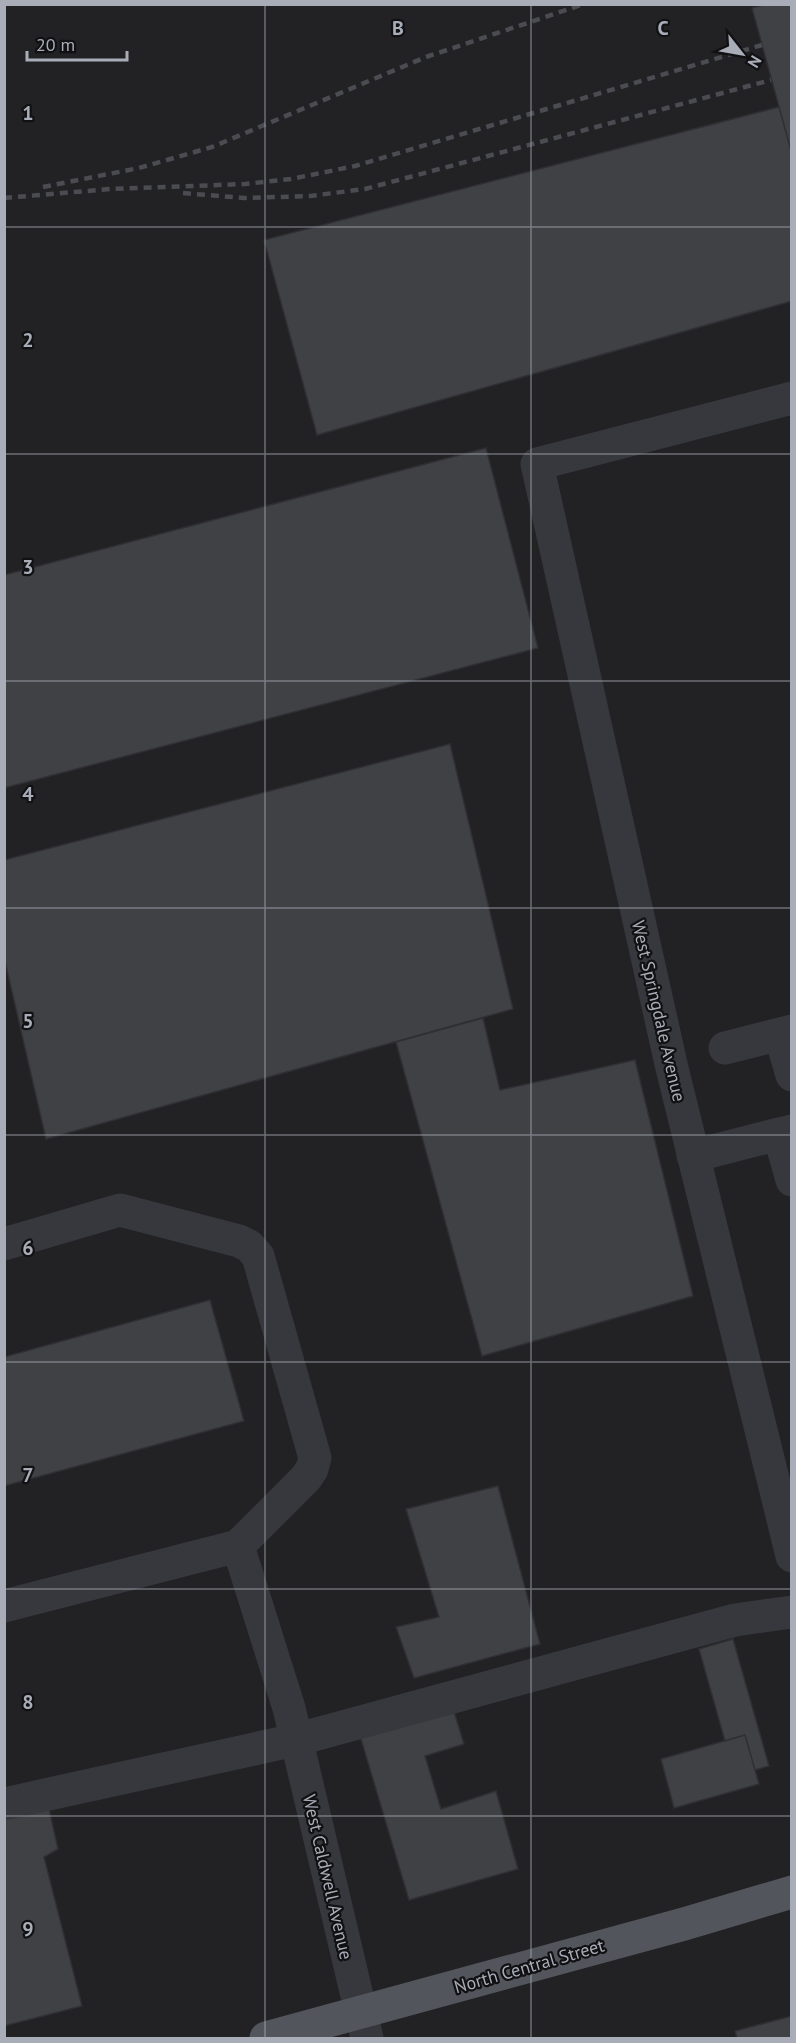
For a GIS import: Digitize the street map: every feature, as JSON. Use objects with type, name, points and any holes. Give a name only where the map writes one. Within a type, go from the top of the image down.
[{"type":"main road","name":"North Central Street","points":[[266,2038],[364,2026],[792,1892]]},
{"type":"street","name":"West Springdale Avenue","points":[[790,1539],[671,1064],[537,464],[792,398]]},
{"type":"street","points":[[724,1048],[786,1033],[792,1075]]},
{"type":"street","points":[[693,1156],[785,1132],[792,1180]]},
{"type":"street","points":[[4,1244],[120,1210],[238,1241],[249,1246],[258,1256],[315,1458],[306,1478],[238,1546],[4,1606]]},
{"type":"street","name":"West Caldwell Avenue","points":[[238,1546],[289,1708],[364,2026]]},
{"type":"street","points":[[4,1804],[296,1740],[735,1620],[792,1612]]},
{"type":"shaded area","points":[[5,5],[791,5],[791,2038],[5,2038]]},
{"type":"building","points":[[767,4],[792,4],[792,154],[752,8]]},
{"type":"building","points":[[779,107],[792,154],[792,301],[317,435],[264,240]]},
{"type":"building","points":[[486,448],[538,648],[4,788],[4,575]]},
{"type":"building","points":[[450,744],[513,1009],[46,1139],[4,957],[4,860]]},
{"type":"building","points":[[483,1018],[500,1090],[635,1060],[693,1296],[482,1356],[396,1042]]},
{"type":"building","points":[[210,1300],[244,1421],[4,1486],[4,1357]]},
{"type":"building","points":[[498,1486],[540,1644],[414,1678],[396,1627],[439,1617],[406,1509]]},
{"type":"building","points":[[733,1639],[769,1766],[755,1770],[745,1735],[725,1741],[699,1649]]},
{"type":"building","points":[[452,1705],[464,1744],[425,1756],[441,1809],[496,1791],[518,1869],[409,1900],[358,1729]]},
{"type":"building","points":[[745,1735],[759,1784],[674,1808],[661,1759]]},
{"type":"building","points":[[48,1804],[58,1849],[44,1857],[82,2006],[4,2026],[4,1816]]},
{"type":"building","points":[[792,2016],[792,2038],[737,2038],[735,2031]]},
{"type":"railway","points":[[43,187],[139,168],[212,147],[426,57],[584,4]]},
{"type":"railway","points":[[4,198],[110,189],[245,184],[291,179],[355,166],[762,45]]},
{"type":"railway","points":[[183,193],[244,198],[310,196],[365,189],[771,80]]}]
